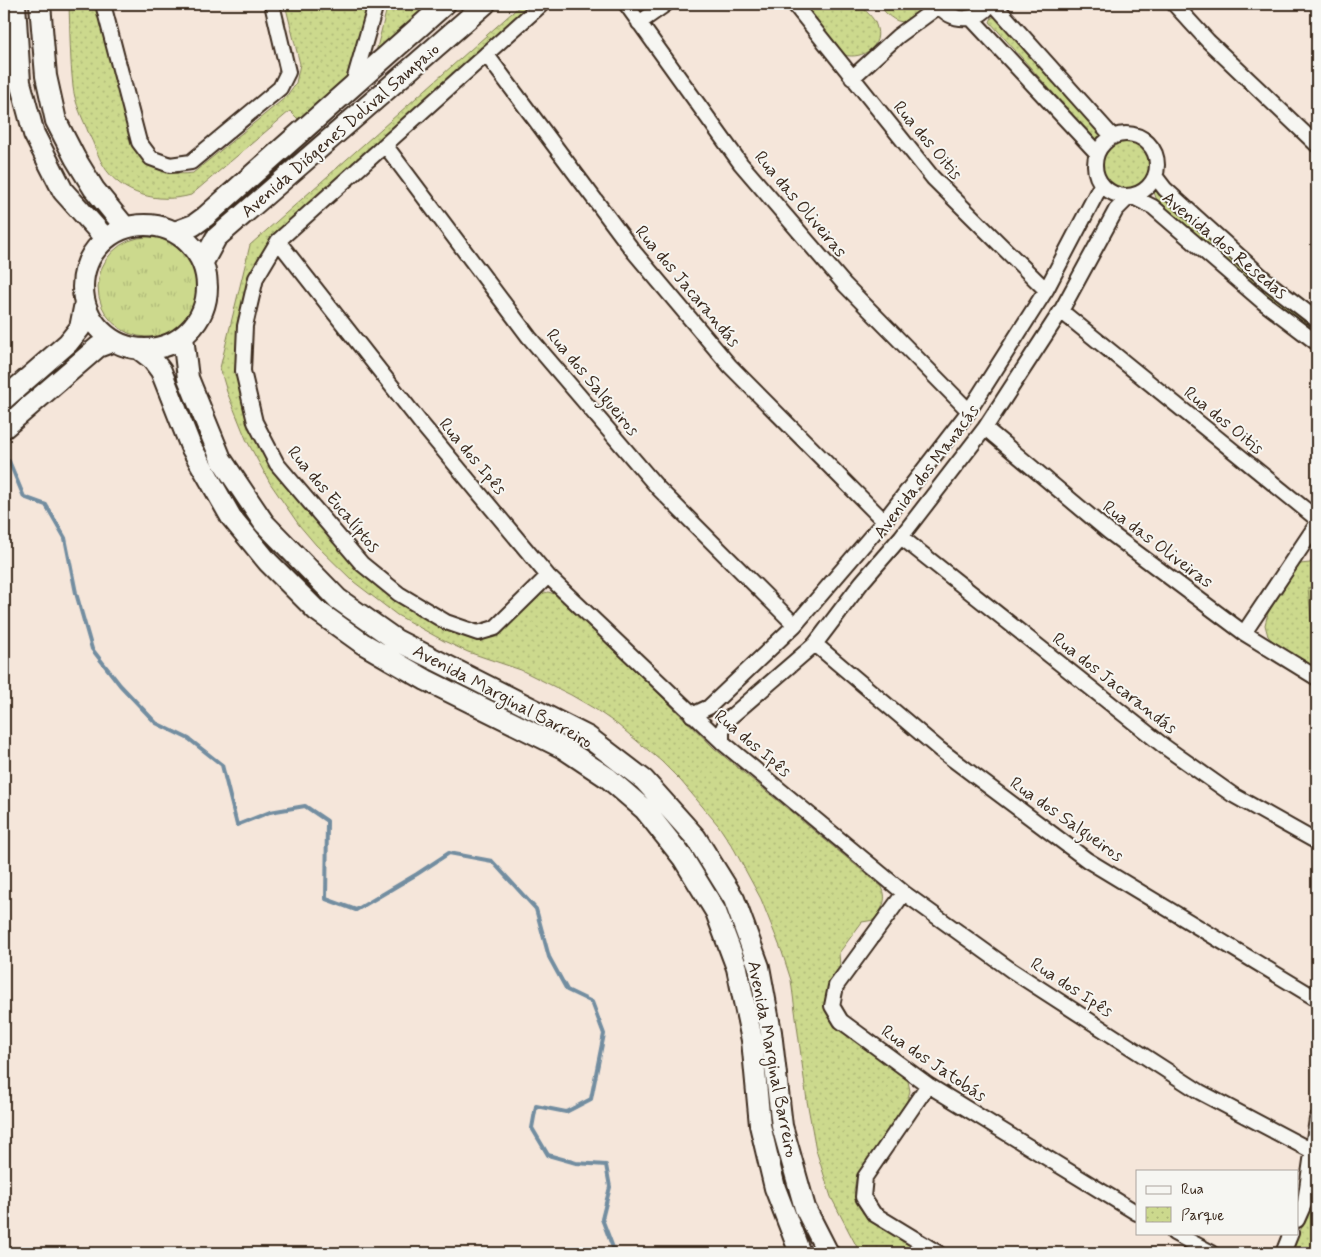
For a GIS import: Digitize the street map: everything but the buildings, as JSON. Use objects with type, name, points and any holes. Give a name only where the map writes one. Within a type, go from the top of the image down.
[{"type":"street","points":[[15,4],[20,82],[34,134],[63,192],[105,238]]},
{"type":"street","points":[[40,4],[46,76],[56,120],[75,158],[94,189],[125,227]]},
{"type":"street","points":[[103,4],[138,142],[151,158],[170,165],[191,162],[280,88],[288,72],[272,4]]},
{"type":"street","name":"Avenida Diógenes Dolival Sampaio","points":[[353,84],[376,4]]},
{"type":"street","name":"Avenida Diógenes Dolival Sampaio","points":[[175,232],[194,225],[205,218],[353,84],[445,4]]},
{"type":"street","name":"Avenida Diógenes Dolival Sampaio","points":[[203,262],[216,238],[485,4]]},
{"type":"street","name":"Rua dos Eucalíptos","points":[[542,4],[278,241],[256,278],[245,326],[243,371],[255,422],[278,464],[362,564],[399,594],[446,622],[478,633],[495,628],[548,576]]},
{"type":"street","name":"Rua das Oliveiras","points":[[626,4],[747,171],[845,285],[969,411]]},
{"type":"street","points":[[639,23],[666,4]]},
{"type":"street","name":"Rua dos Oitis","points":[[794,4],[933,178],[1046,290]]},
{"type":"street","points":[[852,78],[898,36],[938,5],[954,17],[971,18],[993,4],[1113,137]]},
{"type":"street","points":[[1174,4],[1208,41],[1317,145]]},
{"type":"street","points":[[971,18],[1097,153]]},
{"type":"street","name":"Rua dos Jacarandás","points":[[486,54],[634,252],[730,366],[884,521]]},
{"type":"street","points":[[1123,134],[1133,135],[1143,140],[1150,147],[1155,156],[1157,166],[1155,176],[1145,190],[1130,196],[1120,196],[1110,192],[1102,185],[1095,170],[1097,153],[1106,141],[1113,137],[1123,134]]},
{"type":"street","name":"Rua dos Salgueiros","points":[[385,145],[529,337],[632,458],[658,488],[795,624]]},
{"type":"street","name":"Avenida dos Resedas","points":[[1155,176],[1165,189],[1269,283],[1317,320]]},
{"type":"street","name":"Avenida dos Manacás","points":[[692,715],[709,707],[795,624],[884,521],[969,411],[1046,290],[1102,185]]},
{"type":"street","name":"Avenida dos Manacás","points":[[722,742],[722,731],[727,720],[815,644],[862,582],[901,538],[985,428],[1061,312],[1116,210],[1130,196]]},
{"type":"street","name":"Avenida dos Resedas","points":[[1130,196],[1153,207],[1262,302],[1317,343]]},
{"type":"street","points":[[142,224],[159,226],[175,232],[191,245],[203,262],[207,280],[207,298],[201,315],[183,337],[158,348],[139,349],[114,341],[101,331],[91,318],[85,303],[82,285],[85,268],[93,252],[105,238],[125,227],[142,224]]},
{"type":"street","name":"Rua dos Ipês","points":[[278,241],[420,422],[548,576],[722,742],[904,893],[1011,970],[1200,1092],[1312,1150]]},
{"type":"street","points":[[4,399],[68,343],[80,328],[85,303]]},
{"type":"street","name":"Rua dos Oitis","points":[[1061,312],[1317,519]]},
{"type":"street","name":"Avenida Marginal Barreiro","points":[[183,337],[188,378],[221,459],[264,523],[338,599],[396,640],[588,737],[644,780],[696,838],[734,899],[759,967],[771,1032],[782,1126],[804,1208],[828,1253]]},
{"type":"street","points":[[4,428],[98,347],[114,341]]},
{"type":"street","points":[[1009,348],[1015,360],[1028,362]]},
{"type":"street","name":"Avenida Marginal Barreiro","points":[[139,349],[152,359],[161,371],[191,448],[231,517],[268,562],[316,610],[362,643],[426,680],[563,748],[600,773],[645,810],[683,858],[716,912],[737,968],[752,1040],[760,1125],[774,1188],[800,1253]]},
{"type":"street","name":"Rua das Oliveiras","points":[[985,428],[1109,532],[1244,633],[1317,678]]},
{"type":"street","points":[[926,465],[937,470],[944,481]]},
{"type":"street","points":[[1244,633],[1317,524]]},
{"type":"street","name":"Rua dos Jacarandás","points":[[901,538],[1165,747],[1233,795],[1317,842]]},
{"type":"street","points":[[843,569],[850,578],[862,582]]},
{"type":"street","name":"Rua dos Salgueiros","points":[[815,644],[939,749],[1087,860],[1317,999]]},
{"type":"street","name":"Rua dos Jatobás","points":[[904,893],[836,986],[832,1006],[841,1021],[928,1085],[1136,1212]]},
{"type":"street","points":[[928,1085],[865,1177],[863,1197],[874,1214],[938,1253]]},
{"type":"street","points":[[1298,1218],[1305,1202],[1317,1119]]},
{"type":"street","points":[[1176,1234],[1212,1253]]},
{"type":"street","points":[[1283,1253],[1291,1234]]},
{"type":"green space","points":[[69,4],[98,4],[131,143],[136,151],[149,164],[157,168],[183,174],[193,173],[286,97],[296,83],[300,64],[285,4],[369,4],[352,69],[341,85],[300,121],[290,111],[191,195],[179,198],[166,198],[142,195],[130,190],[111,175],[101,161],[74,93]]},
{"type":"green space","points":[[388,4],[436,4],[374,60]]},
{"type":"green space","points":[[522,4],[537,4],[267,247],[256,266],[241,326],[251,425],[357,568],[446,629],[471,638],[537,595],[548,592],[558,595],[714,748],[882,887],[884,900],[874,920],[862,922],[839,953],[840,967],[828,987],[826,1001],[908,1081],[910,1091],[907,1101],[857,1175],[854,1190],[857,1204],[865,1215],[921,1253],[860,1253],[831,1197],[816,1150],[807,1101],[791,980],[761,899],[734,849],[718,825],[681,781],[661,761],[618,725],[595,709],[521,670],[468,652],[444,641],[397,615],[354,582],[316,545],[299,525],[270,483],[246,439],[227,392],[220,368],[250,245]]},
{"type":"green space","points":[[805,4],[859,4],[875,22],[878,33],[874,45],[865,53],[851,56],[844,55]]},
{"type":"green space","points":[[878,4],[930,4],[931,6],[907,22],[902,22],[890,17]]},
{"type":"green space","points":[[946,4],[983,4],[969,11],[960,11]]},
{"type":"green space","points":[[992,17],[996,17],[1101,133],[1100,139],[1094,139],[990,22]]},
{"type":"green space","points":[[1120,141],[1130,141],[1142,148],[1149,160],[1149,170],[1142,182],[1130,189],[1120,189],[1112,185],[1105,178],[1101,170],[1101,160],[1105,152],[1112,145]]},
{"type":"green space","points":[[1158,191],[1271,291],[1317,327],[1317,337],[1195,234],[1156,198],[1154,192]]},
{"type":"green space","points":[[148,237],[167,241],[183,252],[194,268],[198,287],[194,306],[183,322],[167,333],[148,337],[129,333],[113,322],[102,306],[98,287],[102,268],[113,252],[129,241]]},
{"type":"green space","points":[[1317,552],[1317,670],[1274,643],[1268,636],[1265,625],[1268,613],[1300,564],[1310,563]]},
{"type":"green space","points":[[1317,587],[1317,653],[1315,654],[1308,588]]},
{"type":"green space","points":[[1317,1167],[1317,1253],[1291,1253],[1309,1210]]},
{"type":"waterway","points":[[9,461],[24,497],[46,505],[65,538],[76,593],[92,649],[120,685],[156,723],[189,739],[222,765],[237,825],[270,812],[305,806],[327,821],[326,899],[356,910],[449,853],[492,861],[536,909],[549,957],[567,990],[592,1002],[604,1034],[591,1099],[566,1112],[536,1106],[532,1128],[548,1155],[576,1163],[606,1165],[610,1187],[602,1219],[615,1253]]}]
